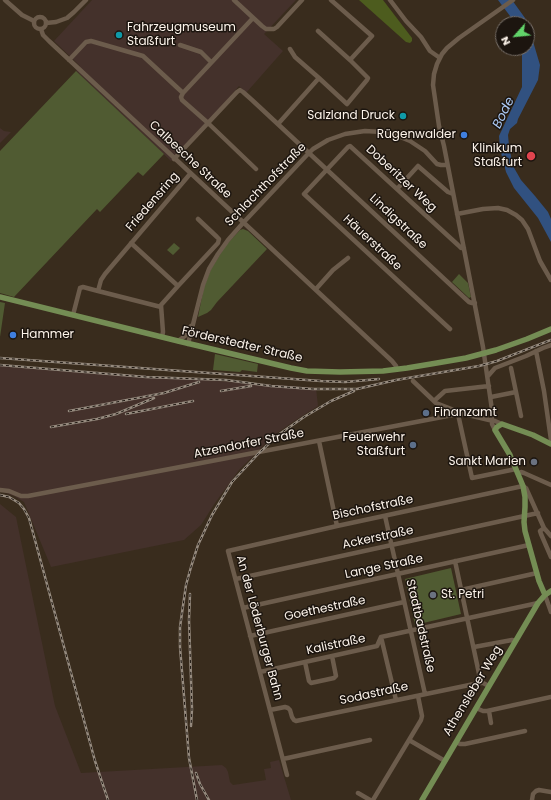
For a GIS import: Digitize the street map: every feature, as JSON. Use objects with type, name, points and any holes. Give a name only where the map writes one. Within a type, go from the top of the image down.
[{"type":"main road","name":"Förderstedter Straße","points":[[0,297],[188,344],[301,370],[346,372],[398,369],[444,362],[488,352],[551,329]]},
{"type":"main road","points":[[545,595],[525,531],[525,498],[523,486],[510,455],[495,430],[502,424],[533,434],[551,444]]},
{"type":"main road","name":"Athensleber Weg","points":[[422,800],[538,603],[551,591]]},
{"type":"street","points":[[6,0],[22,15],[34,21]]},
{"type":"street","points":[[46,22],[56,22],[67,18],[86,0]]},
{"type":"street","points":[[234,0],[266,29],[274,29],[302,0]]},
{"type":"street","points":[[331,0],[372,36],[350,60]]},
{"type":"street","points":[[390,0],[406,21],[421,37],[430,51],[440,58]]},
{"type":"street","points":[[495,430],[492,424],[491,397],[475,303],[439,126],[433,89],[434,74],[443,52],[471,29],[513,0]]},
{"type":"street","points":[[34,21],[36,18],[41,17],[45,19],[46,22]]},
{"type":"street","points":[[253,18],[183,93],[181,98],[256,169]]},
{"type":"street","points":[[34,21],[35,27],[38,29],[45,26],[46,22]]},
{"type":"street","name":"Calbesche Straße","points":[[41,29],[49,42],[392,361],[398,369]]},
{"type":"street","points":[[290,49],[295,57],[347,104],[368,78],[318,32]]},
{"type":"street","points":[[69,60],[86,42],[89,41],[143,56],[183,93]]},
{"type":"street","points":[[180,45],[201,52],[212,62]]},
{"type":"street","points":[[278,124],[319,78]]},
{"type":"street","name":"Lindigstraße","points":[[208,123],[240,90],[243,92],[469,302],[475,303]]},
{"type":"street","points":[[174,159],[208,123]]},
{"type":"street","name":"Schlachthofstraße","points":[[188,344],[200,295],[209,269],[222,248],[243,223],[309,153],[324,142],[340,135],[357,132],[376,131],[394,134],[421,148],[437,164],[447,165]]},
{"type":"street","name":"Doberitzer Weg","points":[[327,169],[350,146],[461,248],[464,248]]},
{"type":"street","points":[[397,189],[418,166],[448,192],[453,194]]},
{"type":"street","name":"Häuerstraße","points":[[327,169],[304,194],[450,330]]},
{"type":"street","name":"Friedensring","points":[[98,291],[101,280],[105,274],[190,174]]},
{"type":"street","points":[[458,214],[498,208],[516,215],[526,225],[532,237],[540,261],[551,280]]},
{"type":"street","points":[[162,337],[161,305],[218,242],[219,239],[198,219]]},
{"type":"street","name":"Friedensring","points":[[131,242],[178,286]]},
{"type":"street","points":[[316,290],[333,270],[348,258]]},
{"type":"street","points":[[73,315],[80,288],[82,287],[161,307]]},
{"type":"street","name":"Schlachthofstraße","points":[[178,341],[185,336],[190,327],[193,325]]},
{"type":"street","points":[[488,376],[495,368],[551,345]]},
{"type":"street","points":[[536,351],[544,391],[551,440]]},
{"type":"street","points":[[510,368],[522,416]]},
{"type":"street","points":[[413,381],[434,401],[454,410],[458,414],[472,478],[517,471],[524,472],[551,485]]},
{"type":"street","points":[[434,401],[445,392],[489,386]]},
{"type":"street","points":[[491,397],[516,392]]},
{"type":"street","name":"Atzendorfer Straße","points":[[0,490],[10,491],[21,496],[28,496],[458,414],[493,420],[502,424]]},
{"type":"street","points":[[319,441],[337,526]]},
{"type":"street","points":[[523,486],[526,488],[544,528],[551,536]]},
{"type":"street","name":"Bischofstraße","points":[[228,551],[523,486]]},
{"type":"street","name":"Ackerstraße","points":[[236,579],[538,513]]},
{"type":"street","name":"Stadtbadstraße","points":[[385,516],[425,694]]},
{"type":"street","points":[[544,528],[540,531],[544,544],[551,557]]},
{"type":"street","name":"Lange Straße","points":[[243,608],[529,545]]},
{"type":"street","name":"An der Löderburger Bahn","points":[[228,551],[287,775]]},
{"type":"street","points":[[455,561],[482,683],[489,686]]},
{"type":"street","points":[[461,590],[537,573]]},
{"type":"street","points":[[545,595],[551,612]]},
{"type":"street","name":"Goethestraße","points":[[250,636],[404,602]]},
{"type":"street","name":"Kalistraße","points":[[260,672],[377,646],[381,637],[538,603]]},
{"type":"street","points":[[381,637],[396,700]]},
{"type":"street","points":[[474,647],[512,640],[516,641]]},
{"type":"street","points":[[305,662],[309,681],[311,683],[327,680],[336,676],[332,656]]},
{"type":"street","name":"Sodastraße","points":[[270,710],[285,707],[288,708],[292,717],[296,721],[482,683]]},
{"type":"street","points":[[373,800],[421,720],[422,716],[418,696]]},
{"type":"street","points":[[476,708],[483,711],[488,711],[551,697]]},
{"type":"street","points":[[488,711],[491,723]]},
{"type":"street","points":[[456,742],[465,744],[526,731]]},
{"type":"street","points":[[283,759],[370,740]]},
{"type":"street","points":[[409,740],[445,761]]},
{"type":"street","points":[[532,800],[533,794],[536,791],[551,792]]},
{"type":"street","points":[[358,793],[370,800]]},
{"type":"shaded area","points":[[92,0],[296,0],[264,34],[283,51],[246,93],[239,86],[171,161],[76,71],[80,66],[54,41]]},
{"type":"shaded area","points":[[0,128],[4,131],[11,132],[0,143]]},
{"type":"shaded area","points":[[0,365],[316,388],[318,406],[274,435],[239,470],[201,525],[184,540],[51,567],[24,502],[14,496],[0,492]]},
{"type":"shaded area","points":[[0,504],[16,517],[55,706],[81,773],[222,765],[226,768],[230,782],[233,785],[266,780],[264,769],[271,768],[270,762],[279,760],[291,800],[0,800]]},
{"type":"green space","points":[[359,0],[383,0],[412,38],[412,41],[410,43],[406,42]]},
{"type":"green space","points":[[76,71],[164,154],[143,176],[138,172],[100,212],[97,209],[14,297],[0,293],[0,151]]},
{"type":"green space","points":[[243,229],[248,231],[267,249],[211,310],[198,317],[204,287],[211,269],[226,245],[240,230]]},
{"type":"green space","points":[[174,243],[180,248],[173,255],[167,250]]},
{"type":"green space","points":[[459,274],[468,283],[471,297],[469,298],[452,282]]},
{"type":"green space","points":[[0,302],[5,303],[0,337]]},
{"type":"green space","points":[[215,354],[258,364],[257,372],[242,370],[240,372],[213,370]]},
{"type":"green space","points":[[451,568],[461,614],[415,625],[405,579]]},
{"type":"water","points":[[498,0],[512,0],[524,16],[510,16]]},
{"type":"water","points":[[535,48],[540,65],[538,80],[517,123],[510,129],[508,135],[513,166],[521,180],[548,212],[551,219],[551,242],[538,218],[514,188],[506,172],[500,149],[499,136],[522,87],[522,56],[535,56]]},
{"type":"railway","points":[[0,365],[146,377],[226,380],[271,386],[313,389],[357,389],[396,380],[479,366],[497,361],[551,340]]},
{"type":"railway","points":[[0,358],[321,381],[345,382],[379,379]]},
{"type":"railway","points":[[69,411],[164,393],[199,382]]},
{"type":"railway","points":[[221,391],[251,386]]},
{"type":"railway","points":[[197,800],[189,758],[180,647],[180,627],[186,585],[198,545],[212,515],[232,482],[259,453],[278,435],[304,417],[331,401],[354,391]]},
{"type":"railway","points":[[51,427],[116,414],[154,398]]},
{"type":"railway","points":[[126,414],[193,401]]},
{"type":"railway","points":[[0,495],[9,497],[19,503],[29,518],[95,761],[108,800]]},
{"type":"railway","points":[[190,594],[191,726]]},
{"type":"railway","points":[[196,773],[209,800]]},
{"type":"place","name":"Fahrzeugmuseum Staßfurt","points":[[119,35]]},
{"type":"place","name":"Salzland Druck","points":[[403,116]]},
{"type":"place","name":"Rügenwalder","points":[[464,135]]},
{"type":"place","name":"Klinikum Staßfurt","points":[[531,156]]},
{"type":"place","name":"Hammer","points":[[13,335]]},
{"type":"place","name":"Finanzamt","points":[[426,413]]},
{"type":"place","name":"Feuerwehr Staßfurt","points":[[413,445]]},
{"type":"place","name":"Sankt Marien","points":[[534,462]]},
{"type":"place","name":"St. Petri","points":[[433,595]]},
{"type":"water label","name":"Bode","points":[[504,113]]}]
